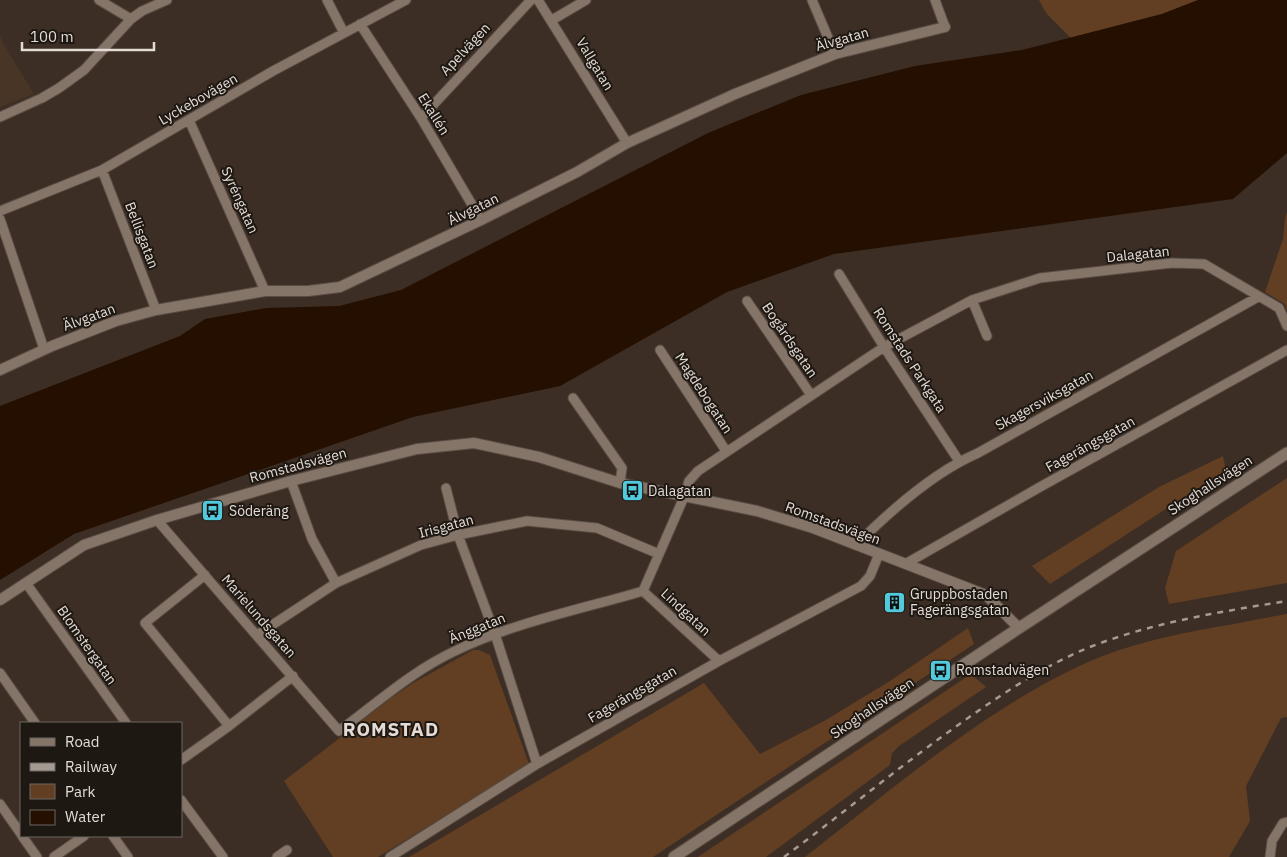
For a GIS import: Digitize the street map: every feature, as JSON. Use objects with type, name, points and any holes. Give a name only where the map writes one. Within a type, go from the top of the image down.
[{"type":"main road","name":"Skoghallsvägen","points":[[674,857],[1287,453]]},
{"type":"street","points":[[99,0],[131,19]]},
{"type":"street","points":[[0,117],[42,98],[84,70],[131,19],[142,11],[167,0]]},
{"type":"street","points":[[327,0],[344,33]]},
{"type":"street","name":"Lyckebovägen","points":[[0,211],[102,170],[273,71],[406,0]]},
{"type":"street","name":"Apelvägen","points":[[421,118],[531,0]]},
{"type":"street","name":"Vallgatan","points":[[538,0],[628,143]]},
{"type":"street","points":[[552,20],[586,0]]},
{"type":"street","points":[[812,0],[835,54]]},
{"type":"street","points":[[935,0],[945,27]]},
{"type":"street","name":"Ekallén","points":[[360,24],[421,118],[482,220]]},
{"type":"street","name":"Älvgatan","points":[[0,370],[44,349],[116,321],[156,310],[266,291],[308,291],[340,287],[482,220],[577,172],[628,143],[734,94],[835,54],[945,27]]},
{"type":"street","name":"Syréngatan","points":[[189,120],[266,291]]},
{"type":"street","name":"Bellisgatan","points":[[102,170],[156,310]]},
{"type":"street","points":[[0,219],[44,349]]},
{"type":"street","name":"Dalagatan","points":[[684,497],[689,481],[698,471],[884,347],[972,300],[1040,278],[1172,263],[1204,264],[1279,308],[1287,326]]},
{"type":"street","name":"Romstads Parkgata","points":[[839,274],[884,347],[959,461]]},
{"type":"street","name":"Skagersviksgatan","points":[[856,544],[888,513],[959,461],[1258,297]]},
{"type":"street","points":[[972,300],[987,336]]},
{"type":"street","name":"Bogårdsgatan","points":[[747,301],[811,395]]},
{"type":"street","name":"Magdebogatan","points":[[660,350],[726,451]]},
{"type":"street","name":"Fagerängsgatan","points":[[907,563],[1287,350]]},
{"type":"street","points":[[573,398],[622,468],[620,483]]},
{"type":"street","name":"Romstadsvägen","points":[[0,600],[84,545],[157,520],[291,481],[417,448],[474,443],[539,456],[620,483],[757,511],[813,528],[986,595],[1019,628]]},
{"type":"street","points":[[291,481],[312,539],[336,584]]},
{"type":"street","points":[[446,488],[458,536],[494,634],[537,764]]},
{"type":"street","name":"Lindgatan","points":[[684,497],[644,591],[719,660]]},
{"type":"street","name":"Marielundsgatan","points":[[157,520],[339,730]]},
{"type":"street","name":"Irisgatan","points":[[257,635],[336,584],[421,545],[527,521],[597,528],[659,554]]},
{"type":"street","name":"Fagerängsgatan","points":[[390,857],[537,764],[719,660],[861,586],[870,576],[879,554]]},
{"type":"street","points":[[205,575],[144,623],[230,726]]},
{"type":"street","name":"Blomstergatan","points":[[26,582],[125,722]]},
{"type":"street","name":"Änggatan","points":[[339,730],[396,686],[453,651],[494,634],[644,591]]},
{"type":"street","points":[[0,673],[34,722]]},
{"type":"street","points":[[182,759],[230,726],[293,676]]},
{"type":"street","points":[[182,801],[223,857]]},
{"type":"street","points":[[0,804],[20,832]]},
{"type":"street","points":[[1270,857],[1272,841],[1283,823],[1287,822]]},
{"type":"street","points":[[23,837],[37,857]]},
{"type":"street","points":[[54,857],[83,837]]},
{"type":"street","points":[[114,837],[128,857]]},
{"type":"street","points":[[277,857],[287,850]]},
{"type":"shaded area","points":[[0,35],[34,94],[0,107]]},
{"type":"green space","points":[[1039,0],[1198,0],[1162,14],[1071,38],[1046,13]]},
{"type":"green space","points":[[1287,212],[1287,310],[1285,304],[1265,292],[1283,239]]},
{"type":"green space","points":[[1223,456],[1226,470],[1050,584],[1032,566],[1159,487]]},
{"type":"green space","points":[[1287,478],[1287,583],[1169,604],[1165,588],[1176,551]]},
{"type":"green space","points":[[1287,614],[1287,717],[1281,718],[1246,786],[1250,821],[1229,857],[805,857],[941,751],[1013,702],[1050,681],[1088,662],[1135,645],[1184,633]]},
{"type":"green space","points":[[968,628],[974,644],[653,857],[409,857],[704,683],[760,754],[824,721],[890,681]]},
{"type":"green space","points":[[473,650],[479,650],[490,655],[529,764],[378,857],[333,857],[284,781],[413,683]]},
{"type":"green space","points":[[971,674],[986,687],[899,746],[892,753],[890,765],[766,857],[698,857]]},
{"type":"water","points":[[1198,0],[1287,0],[1287,153],[1233,199],[834,254],[727,292],[560,386],[413,417],[74,534],[0,580],[0,406],[180,336],[205,319],[266,308],[339,306],[401,290],[708,133],[801,95],[915,66],[1022,50],[1162,14]]},
{"type":"railway","points":[[784,857],[898,769],[982,708],[1010,689],[1054,664],[1109,640],[1159,625],[1287,601]]},
{"type":"place","name":"Dalagatan","points":[[632,491]]},
{"type":"place","name":"Söderäng","points":[[213,511]]},
{"type":"place","name":"Gruppbostaden Fagerängsgatan","points":[[894,602]]},
{"type":"place","name":"Romstadvägen","points":[[940,670]]},
{"type":"district","name":"ROMSTAD","points":[[391,729]]}]
